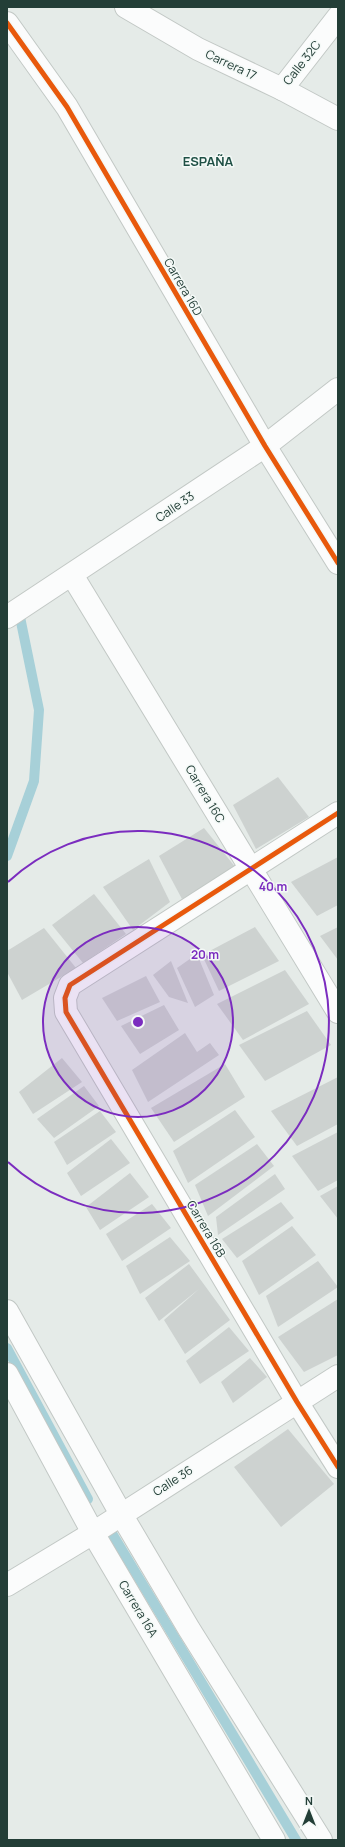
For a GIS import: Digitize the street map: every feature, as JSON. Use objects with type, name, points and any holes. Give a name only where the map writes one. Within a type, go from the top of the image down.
[{"type":"street","name":"Carrera 17","points":[[126,7],[198,49],[282,89],[338,119]]},
{"type":"street","name":"Calle 32C","points":[[282,89],[338,17]]},
{"type":"street","name":"Carrera 16D","points":[[7,23],[67,107],[265,446],[338,563]]},
{"type":"street","name":"Calle 33","points":[[7,617],[265,446],[338,389]]},
{"type":"street","name":"Carrera 16C","points":[[72,575],[338,1012]]},
{"type":"street","points":[[251,870],[338,813]]},
{"type":"street","name":"Carrera 16B","points":[[251,870],[70,985],[65,998],[66,1012],[297,1402],[338,1467]]},
{"type":"street","points":[[7,1311],[121,1514],[189,1629],[321,1840]]},
{"type":"street","name":"Carrera 16A","points":[[7,1374],[93,1533],[274,1840]]},
{"type":"street","name":"Calle 36","points":[[7,1585],[93,1533],[338,1376]]},
{"type":"building","points":[[278,777],[309,817],[256,849],[233,805]]},
{"type":"building","points":[[204,828],[236,868],[182,899],[159,856]]},
{"type":"building","points":[[338,857],[338,905],[317,916],[291,882]]},
{"type":"building","points":[[149,859],[170,902],[133,930],[103,887]]},
{"type":"building","points":[[94,894],[126,934],[83,963],[52,925]]},
{"type":"building","points":[[255,927],[279,961],[219,991],[202,955]]},
{"type":"building","points":[[338,927],[338,960],[320,936]]},
{"type":"building","points":[[44,928],[76,968],[22,1000],[7,972],[7,951]]},
{"type":"building","points":[[197,954],[214,995],[195,1007],[177,968]]},
{"type":"building","points":[[171,961],[188,1003],[169,997],[153,975]]},
{"type":"building","points":[[285,970],[309,1004],[243,1040],[217,1004]]},
{"type":"building","points":[[146,976],[160,1002],[117,1021],[102,998]]},
{"type":"building","points":[[164,1005],[179,1030],[140,1054],[121,1026]]},
{"type":"building","points":[[307,1011],[331,1045],[265,1081],[239,1045]]},
{"type":"building","points":[[185,1033],[197,1052],[210,1043],[219,1055],[148,1102],[132,1070]]},
{"type":"building","points":[[62,1058],[82,1082],[33,1114],[19,1092]]},
{"type":"building","points":[[225,1064],[245,1097],[174,1142],[151,1108]]},
{"type":"building","points":[[338,1077],[338,1124],[297,1146],[271,1111]]},
{"type":"building","points":[[84,1086],[99,1106],[54,1138],[37,1119]]},
{"type":"building","points":[[235,1110],[255,1137],[188,1183],[173,1151]]},
{"type":"building","points":[[100,1111],[116,1132],[67,1165],[54,1142]]},
{"type":"building","points":[[338,1132],[338,1180],[318,1191],[292,1156]]},
{"type":"building","points":[[111,1139],[130,1163],[81,1196],[67,1173]]},
{"type":"building","points":[[257,1144],[274,1166],[208,1216],[195,1185]]},
{"type":"building","points":[[130,1173],[149,1197],[100,1230],[86,1207]]},
{"type":"building","points":[[275,1174],[285,1189],[218,1235],[216,1217]]},
{"type":"building","points":[[338,1186],[338,1219],[320,1196]]},
{"type":"building","points":[[281,1202],[294,1218],[237,1258],[222,1239]]},
{"type":"building","points":[[152,1204],[171,1228],[122,1261],[106,1234]]},
{"type":"building","points":[[292,1226],[316,1255],[259,1295],[242,1261]]},
{"type":"building","points":[[170,1237],[190,1261],[140,1294],[126,1266]]},
{"type":"building","points":[[318,1261],[338,1287],[278,1327],[266,1296]]},
{"type":"building","points":[[189,1264],[230,1320],[185,1354],[164,1320],[199,1289],[159,1321],[145,1298]]},
{"type":"building","points":[[338,1299],[338,1355],[304,1372],[278,1337]]},
{"type":"building","points":[[229,1327],[249,1351],[200,1384],[186,1361]]},
{"type":"building","points":[[250,1358],[267,1377],[233,1403],[221,1382]]},
{"type":"building","points":[[288,1429],[334,1484],[281,1527],[234,1467]]},
{"type":"waterway","points":[[7,856],[34,781],[39,710],[20,617]]},
{"type":"waterway","points":[[7,1348],[88,1499]]},
{"type":"waterway","points":[[113,1535],[296,1840]]},
{"type":"cycle path","points":[[7,23],[67,107],[265,446],[338,563]]},
{"type":"cycle path","points":[[338,813],[70,985],[65,998],[66,1012],[297,1402],[338,1467]]},
{"type":"district","name":"ESPAÑA","points":[[208,161]]}]
